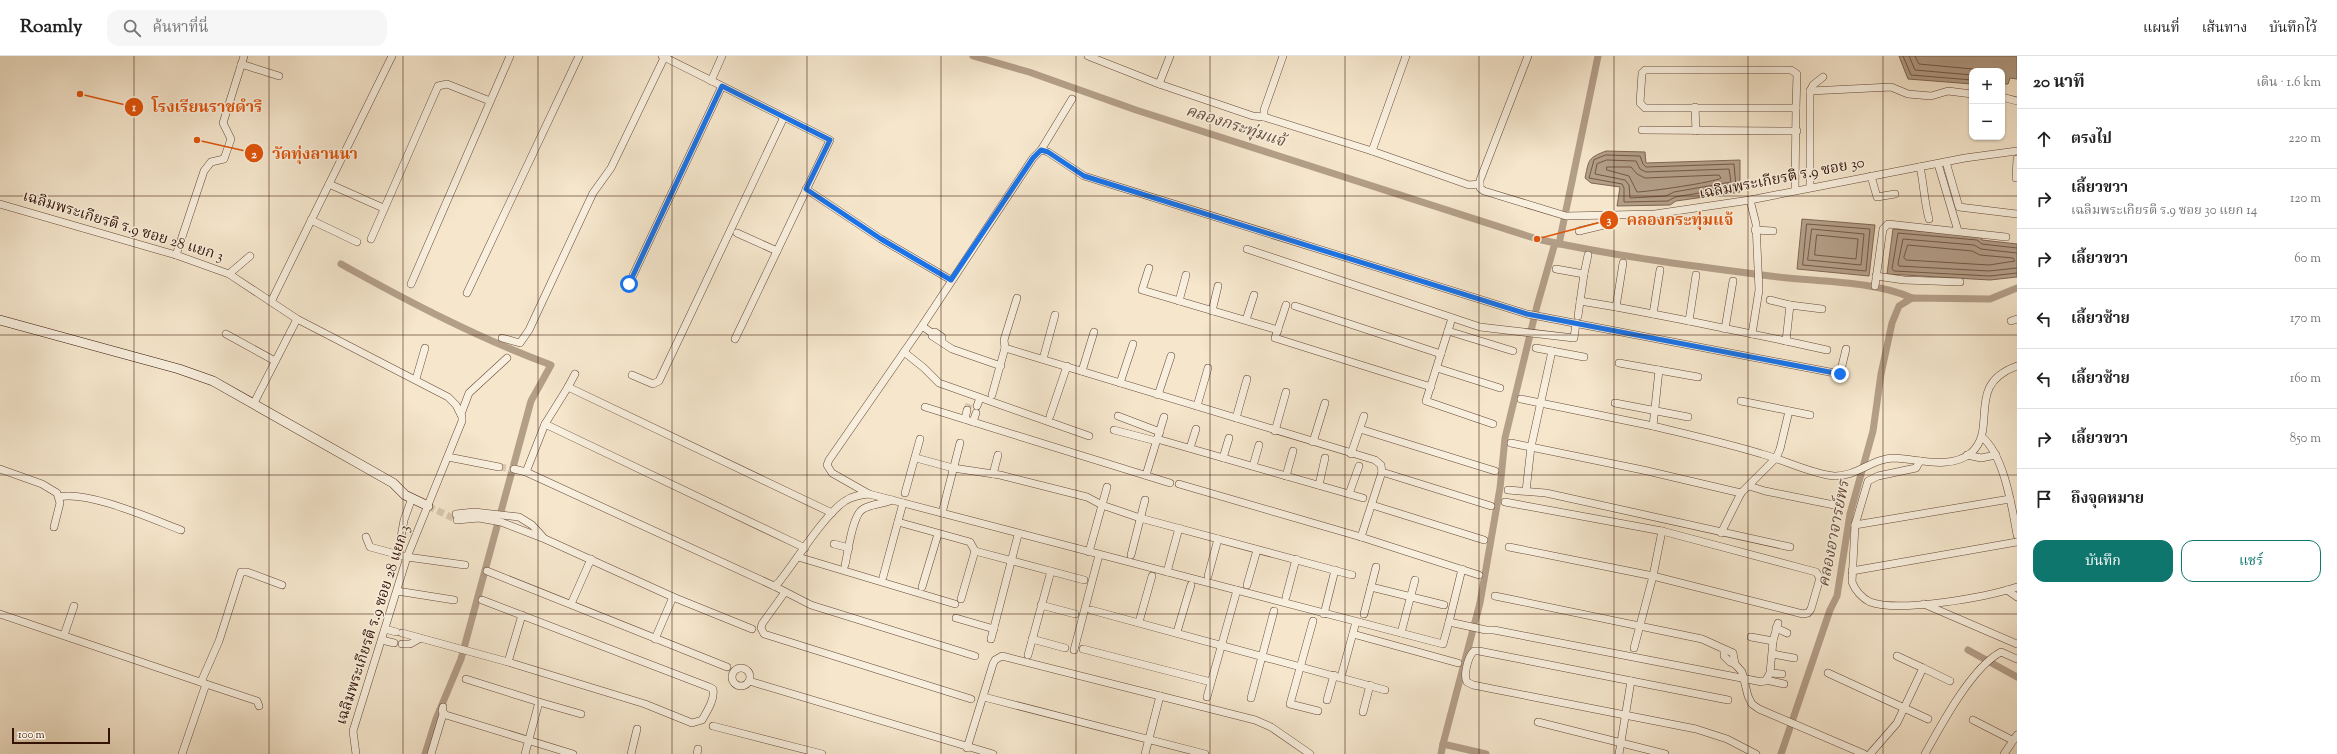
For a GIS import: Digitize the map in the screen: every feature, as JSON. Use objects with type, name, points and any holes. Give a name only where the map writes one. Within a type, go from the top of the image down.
[{"type":"street","points":[[176,255],[204,171],[211,162],[224,159],[230,143],[230,135],[223,123],[244,56]]},
{"type":"street","points":[[271,302],[392,56]]},
{"type":"street","points":[[411,284],[510,56]]},
{"type":"street","points":[[467,293],[579,56]]},
{"type":"street","points":[[502,338],[520,343],[529,330],[593,193],[611,168],[664,56],[830,140],[735,340]]},
{"type":"street","points":[[711,81],[722,56]]},
{"type":"street","points":[[1088,56],[1159,84],[1252,116],[1264,117],[1372,151],[1465,184],[1480,184],[1528,56]]},
{"type":"street","points":[[1159,84],[1170,56]]},
{"type":"street","points":[[1264,117],[1264,110],[1283,56]]},
{"type":"street","points":[[1372,151],[1406,56]]},
{"type":"street","points":[[241,64],[280,76]]},
{"type":"street","points":[[1796,108],[1642,106],[1640,103],[1642,73],[1648,70],[1791,70],[1797,74],[1796,190]]},
{"type":"street","points":[[1810,187],[1810,91],[1813,85],[1824,77]]},
{"type":"street","points":[[371,239],[438,86],[447,84],[490,101]]},
{"type":"street","points":[[629,284],[722,86]]},
{"type":"street","points":[[1810,91],[1891,87],[1908,94],[1931,96],[1948,91],[1969,94]]},
{"type":"street","points":[[2005,98],[2017,101]]},
{"type":"street","points":[[1072,99],[1041,150],[1033,158],[922,326],[833,453],[827,466],[832,473],[869,494],[1018,535],[1090,552],[1443,644],[1462,569]]},
{"type":"street","points":[[1695,107],[1696,130]]},
{"type":"street","points":[[632,375],[653,384],[659,381],[784,117]]},
{"type":"street","points":[[1642,130],[1797,131]]},
{"type":"street","points":[[1041,150],[1048,152],[1084,176],[1527,314],[1548,318],[1577,320],[1840,374],[1846,349]]},
{"type":"street","name":"เฉลิมพระเกียรติ ร.9 ซอย 30","points":[[1480,184],[1484,191],[1563,215],[1605,216],[1667,213],[1750,200],[1810,187],[1946,162],[2017,151]]},
{"type":"street","points":[[2016,178],[2017,159]]},
{"type":"street","points":[[1946,162],[1959,207],[2017,214]]},
{"type":"street","points":[[1938,164],[1958,231]]},
{"type":"street","points":[[1920,167],[1925,187],[1924,201],[1929,219]]},
{"type":"street","points":[[1871,176],[1877,197],[1895,194]]},
{"type":"street","points":[[329,184],[380,206]]},
{"type":"street","points":[[806,189],[881,239],[951,280]]},
{"type":"street","points":[[1750,200],[1755,230],[1759,289],[1752,334]]},
{"type":"street","name":"เฉลิมพระเกียรติ ร.9 ซอย 28 แยก 3","points":[[0,204],[176,255],[229,274],[297,318],[416,379],[448,397],[456,404],[461,414],[462,421],[408,556],[353,731],[356,754]]},
{"type":"street","points":[[1579,231],[1601,227],[1604,225],[1605,216]]},
{"type":"street","points":[[311,220],[357,242]]},
{"type":"street","points":[[1875,286],[1883,229],[1888,224],[2006,237]]},
{"type":"street","points":[[1755,230],[1773,231]]},
{"type":"street","points":[[737,233],[777,251]]},
{"type":"street","points":[[1247,249],[1480,327],[1574,338],[1588,255]]},
{"type":"street","points":[[229,274],[250,256]]},
{"type":"street","points":[[1616,307],[1623,263]]},
{"type":"street","points":[[1149,268],[1142,290],[1278,330]]},
{"type":"street","points":[[1556,269],[1584,274]]},
{"type":"street","points":[[1653,314],[1660,270]]},
{"type":"street","points":[[1179,301],[1186,275]]},
{"type":"street","points":[[1689,321],[1696,275]]},
{"type":"street","points":[[1876,276],[1904,280],[1960,282]]},
{"type":"street","points":[[1726,328],[1733,281]]},
{"type":"street","points":[[1212,310],[1218,286]]},
{"type":"street","points":[[1246,320],[1254,295]]},
{"type":"street","points":[[992,395],[1005,348],[1004,340],[1017,298]]},
{"type":"street","points":[[1770,300],[1790,305],[1822,309]]},
{"type":"street","points":[[1580,301],[1726,328],[1827,350]]},
{"type":"street","points":[[1286,305],[1275,338],[1431,387]]},
{"type":"street","points":[[1786,341],[1790,305]]},
{"type":"street","points":[[1295,306],[1441,354]]},
{"type":"street","points":[[1043,359],[1055,315]]},
{"type":"street","points":[[254,403],[297,318]]},
{"type":"street","points":[[1452,318],[1426,401],[1493,424]]},
{"type":"street","points":[[0,320],[179,369],[213,381],[393,483],[412,498],[428,506]]},
{"type":"street","points":[[922,326],[932,333],[932,336],[942,340],[952,349],[1001,366]]},
{"type":"street","points":[[1448,331],[1513,351]]},
{"type":"street","points":[[1082,371],[1094,332]]},
{"type":"street","points":[[226,334],[275,361]]},
{"type":"street","points":[[1120,383],[1133,344]]},
{"type":"street","points":[[416,379],[425,348]]},
{"type":"street","points":[[1005,348],[1379,462],[1382,472],[1361,537]]},
{"type":"street","points":[[1536,348],[1584,357]]},
{"type":"street","points":[[1526,491],[1531,447],[1552,351]]},
{"type":"street","points":[[904,352],[924,368],[939,383],[1089,436]]},
{"type":"street","points":[[1158,394],[1171,356]]},
{"type":"street","points":[[461,414],[469,393],[507,358]]},
{"type":"street","points":[[1619,363],[1698,377]]},
{"type":"street","points":[[1050,416],[1067,366]]},
{"type":"street","points":[[1967,456],[1979,444],[1982,437],[1983,408],[1992,384],[2002,373],[2017,366]]},
{"type":"street","points":[[1197,406],[1208,368]]},
{"type":"street","points":[[1437,368],[1500,388]]},
{"type":"street","points":[[1653,426],[1659,370]]},
{"type":"street","points":[[526,472],[545,424],[575,374]]},
{"type":"street","points":[[1236,418],[1247,379]]},
{"type":"street","points":[[568,387],[832,513]]},
{"type":"street","points":[[1275,431],[1286,392]]},
{"type":"street","points":[[965,420],[971,395]]},
{"type":"street","points":[[973,422],[980,398]]},
{"type":"street","points":[[1521,399],[1653,426],[1742,448],[1829,475],[1850,474],[1883,459],[1948,462],[1967,456],[1981,458],[1996,455]]},
{"type":"street","points":[[1741,401],[1810,415]]},
{"type":"street","points":[[1313,442],[1324,403]]},
{"type":"street","points":[[1615,403],[1688,417]]},
{"type":"street","points":[[925,407],[1170,483]]},
{"type":"street","points":[[1720,533],[1741,493],[1750,486],[1776,458],[1780,449],[1789,411]]},
{"type":"street","points":[[1118,416],[1158,437],[1190,448],[1363,498]]},
{"type":"street","points":[[1351,454],[1364,416]]},
{"type":"street","points":[[1146,475],[1164,417]]},
{"type":"street","points":[[545,424],[805,548]]},
{"type":"street","points":[[1190,448],[1196,429]]},
{"type":"street","points":[[1360,429],[1495,471]]},
{"type":"street","points":[[1114,430],[1158,437]]},
{"type":"street","points":[[1982,437],[1990,443],[1996,455],[2010,499],[2017,535]]},
{"type":"street","points":[[1222,458],[1229,438]]},
{"type":"street","points":[[905,493],[916,458],[920,439]]},
{"type":"street","points":[[942,513],[960,443]]},
{"type":"street","points":[[1511,443],[1643,470],[1741,493]]},
{"type":"street","points":[[1253,466],[1259,445]]},
{"type":"street","points":[[1286,476],[1293,451]]},
{"type":"street","points":[[993,474],[998,455]]},
{"type":"street","points":[[448,457],[499,467]]},
{"type":"street","points":[[916,458],[954,468],[993,474],[1087,497],[1102,505],[1140,518],[1352,575]]},
{"type":"street","points":[[1319,485],[1326,458]]},
{"type":"street","points":[[1920,461],[1916,468],[1878,476],[1868,481],[1855,525],[1852,570],[1854,588],[1871,602],[1884,604],[1924,604],[2017,587]]},
{"type":"street","points":[[1349,494],[1359,466]]},
{"type":"street","points":[[514,469],[526,472],[774,586],[811,605],[975,656]]},
{"type":"street","points":[[0,470],[52,488],[59,497],[60,508],[54,527]]},
{"type":"street","points":[[1382,472],[1491,506]]},
{"type":"street","points":[[1179,484],[1361,537],[1479,575]]},
{"type":"street","points":[[1750,486],[1764,491],[1840,506]]},
{"type":"street","points":[[1090,552],[1107,487]]},
{"type":"street","points":[[1508,490],[1546,493],[1720,533],[1790,547]]},
{"type":"street","points":[[774,586],[779,582],[832,513],[845,500],[854,496],[869,494]]},
{"type":"street","points":[[59,497],[68,495],[79,496],[114,505],[181,530]]},
{"type":"street","points":[[401,537],[404,520],[412,498]]},
{"type":"street","points":[[1855,525],[2010,499]]},
{"type":"street","points":[[845,565],[851,534],[859,512],[863,509],[893,500]]},
{"type":"street","points":[[1131,555],[1145,500]]},
{"type":"street","points":[[1505,502],[1662,531],[1816,572],[1820,578],[1810,609],[1808,613],[1803,614],[1653,576],[1509,547]]},
{"type":"street","points":[[883,577],[903,503]]},
{"type":"street","points":[[1372,505],[1484,540]]},
{"type":"street","points":[[456,517],[474,512],[489,517],[502,519],[673,596],[752,629]]},
{"type":"street","points":[[502,519],[510,515],[525,520],[545,539]]},
{"type":"street","points":[[898,522],[970,542],[975,551],[961,600]]},
{"type":"street","points":[[1167,572],[1179,528]]},
{"type":"street","points":[[1634,648],[1653,576],[1662,531]]},
{"type":"street","points":[[922,587],[938,534]]},
{"type":"street","points":[[991,639],[1018,535]]},
{"type":"street","points":[[366,537],[370,547],[408,556],[465,565]]},
{"type":"street","points":[[1208,576],[1218,539]]},
{"type":"street","points":[[1852,570],[2017,542]]},
{"type":"street","points":[[834,544],[849,548]]},
{"type":"street","points":[[1247,584],[1257,550]]},
{"type":"street","points":[[975,551],[1084,580]]},
{"type":"street","points":[[1074,650],[1099,555]]},
{"type":"street","points":[[798,557],[955,604]]},
{"type":"street","points":[[571,604],[591,559]]},
{"type":"street","points":[[1286,597],[1296,560]]},
{"type":"street","points":[[1364,614],[1376,566]]},
{"type":"street","points":[[1324,614],[1335,570]]},
{"type":"street","points":[[1028,655],[1051,571]]},
{"type":"street","points":[[182,754],[203,683],[241,572],[247,572],[282,585]]},
{"type":"street","points":[[487,572],[727,667]]},
{"type":"street","points":[[1139,622],[1152,576]]},
{"type":"street","points":[[1401,633],[1415,580]]},
{"type":"street","points":[[1177,632],[1191,585]]},
{"type":"street","points":[[1371,587],[1444,605]]},
{"type":"street","points":[[1207,696],[1237,590]]},
{"type":"street","points":[[2007,590],[2017,597]]},
{"type":"street","points":[[397,591],[454,600]]},
{"type":"street","points":[[785,592],[762,624],[761,628],[764,634],[970,699]]},
{"type":"street","points":[[655,639],[673,596]]},
{"type":"street","points":[[1495,596],[1702,639],[1733,653],[1736,664],[1742,672],[1752,704],[1779,718],[1864,754]]},
{"type":"street","points":[[385,629],[419,639],[439,642],[508,662],[645,704],[692,723],[702,720],[714,694],[713,689],[709,686],[482,600]]},
{"type":"street","points":[[1924,604],[2017,644]]},
{"type":"street","points":[[1041,605],[1075,614]]},
{"type":"street","points":[[64,635],[74,606]]},
{"type":"street","points":[[1091,610],[1262,655],[1385,690]]},
{"type":"street","points":[[1251,698],[1274,611]]},
{"type":"street","points":[[0,614],[257,701],[259,706]]},
{"type":"street","points":[[508,662],[522,615]]},
{"type":"street","points":[[956,618],[994,628]]},
{"type":"street","points":[[1312,620],[1290,704],[1318,711]]},
{"type":"street","points":[[1327,700],[1338,676],[1356,622]]},
{"type":"street","points":[[1449,622],[1712,671],[1744,680],[1762,682],[1766,680],[1784,684]]},
{"type":"street","points":[[1766,680],[1770,673],[1773,654],[1773,641],[1777,626],[1787,632]]},
{"type":"street","points":[[1353,634],[1458,663]]},
{"type":"street","points":[[1751,637],[1773,641]]},
{"type":"street","points":[[402,644],[410,644],[419,639]]},
{"type":"street","points":[[1032,639],[1065,648]]},
{"type":"street","points":[[382,640],[394,643]]},
{"type":"street","points":[[1083,649],[1211,682]]},
{"type":"street","points":[[1728,700],[1476,651],[1470,655],[1466,677],[1467,682],[1473,685],[1714,734],[1756,754]]},
{"type":"street","points":[[1925,754],[1958,696],[1982,668],[1998,654],[2004,652],[2017,659]]},
{"type":"street","points":[[1773,654],[1794,658]]},
{"type":"street","points":[[967,748],[995,660],[1002,656],[1255,720],[1271,727],[1310,754]]},
{"type":"street","points":[[1897,656],[1950,681]]},
{"type":"street","points":[[1870,754],[1897,723],[1923,668]]},
{"type":"street","points":[[1770,673],[1782,674]]},
{"type":"street","points":[[1828,673],[1928,719]]},
{"type":"street","points":[[466,679],[581,714]]},
{"type":"street","points":[[749,681],[967,748],[993,754]]},
{"type":"street","points":[[1619,754],[1631,681]]},
{"type":"street","points":[[1363,712],[1370,686]]},
{"type":"street","points":[[1145,754],[1160,696]]},
{"type":"street","points":[[984,697],[1205,754]]},
{"type":"street","points":[[525,754],[539,702]]},
{"type":"street","points":[[431,754],[443,710],[528,741],[573,754]]},
{"type":"street","points":[[1973,720],[2014,737],[2004,754]]},
{"type":"street","points":[[1538,722],[1665,754]]},
{"type":"street","points":[[713,726],[809,752],[822,754]]},
{"type":"street","points":[[630,754],[637,729]]},
{"type":"water","points":[[1899,56],[2017,56],[2017,79],[2010,78],[2008,84],[2005,84],[2005,68],[1969,68],[1969,84],[1908,79]]},
{"type":"water","points":[[1606,151],[1645,152],[1646,163],[1740,160],[1740,192],[1676,201],[1670,205],[1617,206],[1620,187],[1591,183],[1585,178],[1590,160]]},
{"type":"water","points":[[1802,219],[1875,225],[1869,276],[1797,269]]},
{"type":"water","points":[[1893,229],[1981,236],[1982,240],[2017,244],[2017,277],[1990,280],[1887,274]]},
{"type":"waterway","name":"คลองกระทุ่มแจ้","points":[[973,56],[1029,72],[1136,110],[1537,239],[1624,256],[1770,276],[1843,282],[1880,288],[1897,292],[1912,298]]},
{"type":"waterway","points":[[1559,244],[1598,56]]},
{"type":"waterway","points":[[1443,744],[1480,603],[1500,488],[1505,438],[1537,306],[1555,243]]},
{"type":"waterway","points":[[341,264],[444,319],[551,365],[531,401],[461,659],[436,719],[425,754]]},
{"type":"waterway","name":"คลองอาจารย์พร","points":[[1781,754],[1830,610],[1837,596],[1850,514],[1873,431],[1881,374],[1892,323],[1899,306],[1912,298],[1990,299],[2017,288]]},
{"type":"waterway","points":[[1968,650],[2017,677]]},
{"type":"waterway","name":"คลองอาจารย์พร","points":[[1441,754],[1443,744],[1486,754]]},
{"type":"tunnel","points":[[967,410],[969,404]]},
{"type":"tunnel","points":[[499,467],[514,469]]},
{"type":"tunnel","points":[[428,506],[457,520]]},
{"type":"place","name":"โรงเรียนราชดำริ","points":[[80,94]]},
{"type":"place","name":"วัดทุ่งลานนา","points":[[197,140]]},
{"type":"place","name":"คลองกระทุ่มแจ้","points":[[1537,239]]},
{"type":"route","points":[[629,284],[722,86],[830,140],[806,189],[849,216],[881,239],[951,280],[1033,158],[1041,150],[1048,152],[1069,168],[1084,176],[1527,314],[1586,324],[1840,374]]}]
